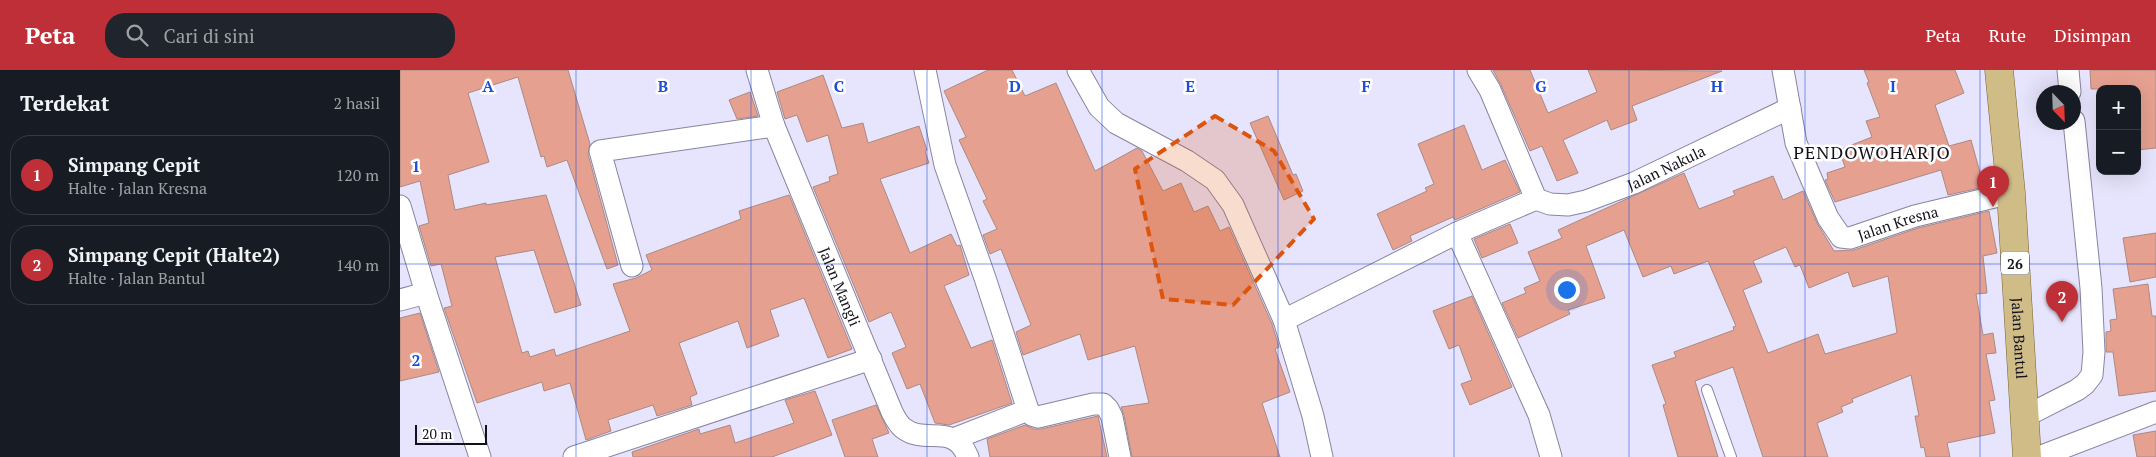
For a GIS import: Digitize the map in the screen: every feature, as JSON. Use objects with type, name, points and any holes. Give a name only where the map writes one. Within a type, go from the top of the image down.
[{"type":"main road","name":"Jalan Bantul","points":[[1999,70],[2010,193],[2027,457]]},
{"type":"street","name":"Jalan Mangli","points":[[757,70],[774,126],[892,412],[905,430],[956,438]]},
{"type":"street","points":[[925,70],[945,165],[986,278],[1028,410],[1032,415],[1038,417],[1093,404],[1103,404],[1108,408],[1112,417],[1120,457]]},
{"type":"street","points":[[1078,70],[1099,107],[1116,123],[1187,161],[1215,180],[1233,205],[1284,320],[1313,416],[1322,457]]},
{"type":"street","points":[[1284,320],[1457,233],[1536,199],[1490,90],[1478,70]]},
{"type":"street","name":"Jalan Kresna","points":[[1784,70],[1796,143],[1828,218],[1841,237],[1850,238],[1915,216],[2010,193]]},
{"type":"street","points":[[2068,70],[2069,85]]},
{"type":"street","name":"Jalan Nakula","points":[[1536,199],[1550,204],[1568,205],[1586,201],[1634,183],[1790,108]]},
{"type":"street","points":[[632,266],[600,151],[774,126]]},
{"type":"street","points":[[2024,417],[2077,390],[2092,375],[2094,352],[2091,288],[2075,130]]},
{"type":"street","points":[[400,206],[426,293],[480,457]]},
{"type":"street","points":[[1457,233],[1539,415],[1551,457]]},
{"type":"street","points":[[400,300],[426,293]]},
{"type":"street","points":[[574,457],[599,453],[871,359]]},
{"type":"street","points":[[968,457],[963,445],[956,438],[1028,410]]},
{"type":"street","points":[[2039,457],[2156,412]]},
{"type":"lane","points":[[1707,390],[1731,457]]},
{"type":"highlighted area","points":[[1215,116],[1274,151],[1314,219],[1233,305],[1163,299],[1135,169]]},
{"type":"building","points":[[400,70],[568,70],[590,144],[588,154],[618,265],[607,269],[567,160],[547,167],[544,156],[541,157],[518,77],[468,93],[489,162],[448,175],[455,210],[486,203],[486,205],[546,195],[581,305],[555,313],[534,250],[495,257],[522,353],[528,351],[530,357],[554,349],[556,356],[630,331],[613,284],[636,278],[652,270],[646,255],[741,219],[739,211],[789,195],[852,349],[828,358],[804,298],[770,310],[779,336],[747,348],[738,321],[679,343],[697,394],[690,397],[692,405],[657,416],[653,405],[608,420],[611,431],[586,440],[570,383],[544,391],[542,382],[477,403],[444,308],[452,306],[441,264],[431,266],[419,226],[429,223],[420,181],[400,187]]},
{"type":"building","points":[[988,70],[1012,70],[1025,96],[1056,83],[1095,171],[1137,148],[1142,151],[1163,191],[1181,183],[1194,212],[1208,206],[1220,231],[1229,227],[1272,324],[1279,347],[1275,349],[1290,392],[1262,403],[1280,457],[1132,457],[1121,407],[1149,403],[1135,346],[1088,360],[1080,334],[1023,355],[1016,332],[1031,325],[1001,249],[990,254],[983,235],[997,229],[983,201],[987,199],[959,140],[966,137],[944,91]]},
{"type":"building","points":[[1493,70],[1530,70],[1548,113],[1597,92],[1588,70],[1722,71],[1632,106],[1637,120],[1611,130],[1607,120],[1563,140],[1578,173],[1557,181],[1542,146],[1530,151]]},
{"type":"building","points":[[1864,70],[1955,70],[1964,93],[1935,105],[1949,146],[1971,140],[1984,187],[1948,195],[1941,170],[1835,202],[1825,180],[1828,179],[1827,173],[1845,167],[1839,150],[1872,137],[1866,121],[1880,117]]},
{"type":"building","points":[[2090,70],[2156,70],[2156,148],[2141,150],[2141,85],[2096,85],[2096,89],[2091,89]]},
{"type":"building","points":[[823,75],[842,128],[863,123],[868,143],[919,126],[929,163],[880,179],[910,253],[951,234],[957,246],[960,245],[969,275],[944,286],[971,348],[992,340],[1012,403],[949,425],[935,423],[920,384],[907,389],[892,353],[906,347],[891,312],[869,322],[813,187],[830,181],[829,177],[838,174],[828,135],[807,142],[797,115],[785,119],[777,92]]},
{"type":"building","points":[[750,92],[758,116],[737,119],[729,100]]},
{"type":"building","points":[[1268,116],[1293,175],[1296,174],[1303,191],[1284,200],[1250,123]]},
{"type":"building","points":[[1464,125],[1482,170],[1505,160],[1520,192],[1455,220],[1453,217],[1410,236],[1412,241],[1393,250],[1377,214],[1427,191],[1425,188],[1434,184],[1418,144]]},
{"type":"building","points":[[1684,173],[1699,209],[1735,195],[1733,191],[1773,176],[1783,200],[1803,191],[1817,223],[1834,251],[1854,250],[1918,228],[1989,211],[1997,253],[1983,256],[1987,293],[1976,294],[1983,335],[1993,333],[1996,353],[1986,354],[1995,400],[1989,401],[1995,433],[1947,443],[1950,457],[1926,457],[1924,447],[1921,448],[1915,416],[1919,416],[1911,375],[1852,399],[1853,402],[1841,407],[1843,412],[1817,423],[1828,457],[1763,457],[1733,367],[1695,381],[1718,457],[1678,457],[1663,405],[1666,404],[1652,365],[1676,357],[1674,352],[1734,330],[1733,327],[1736,326],[1708,261],[1674,274],[1671,266],[1643,277],[1624,230],[1586,246],[1605,298],[1568,310],[1570,314],[1518,338],[1502,303],[1526,293],[1524,288],[1540,281],[1528,252],[1562,238],[1558,230]],"holes":[[[1786,247],[1795,267],[1800,265],[1809,288],[1848,272],[1853,287],[1888,276],[1897,333],[1825,354],[1818,334],[1768,353],[1743,290],[1762,282],[1753,261]]]},
{"type":"building","points":[[1510,224],[1518,243],[1482,258],[1474,239]]},
{"type":"building","points":[[2156,233],[2156,277],[2130,282],[2123,238]]},
{"type":"building","points":[[2148,284],[2152,316],[2156,316],[2156,391],[2119,396],[2113,352],[2106,352],[2106,332],[2111,331],[2110,320],[2117,319],[2113,289]]},
{"type":"building","points":[[1472,296],[1512,387],[1470,405],[1461,384],[1472,380],[1459,345],[1449,349],[1433,311]]},
{"type":"building","points":[[420,313],[439,372],[400,381],[400,318]]},
{"type":"building","points":[[815,391],[832,435],[772,457],[633,457],[632,452],[699,429],[700,434],[730,425],[735,443],[794,423],[785,400]]},
{"type":"building","points":[[876,405],[889,433],[872,439],[878,457],[845,457],[832,420]]},
{"type":"building","points":[[1098,416],[1107,457],[990,457],[987,439],[1025,425],[1034,429],[1041,429]]},
{"type":"building","points":[[2156,431],[2156,457],[2137,457],[2133,435]]},
{"type":"place","name":"Simpang Cepit","points":[[1993,207]]},
{"type":"place","name":"Simpang Cepit (Halte2)","points":[[2062,322]]},
{"type":"district","name":"PENDOWOHARJO","points":[[1872,152]]}]
